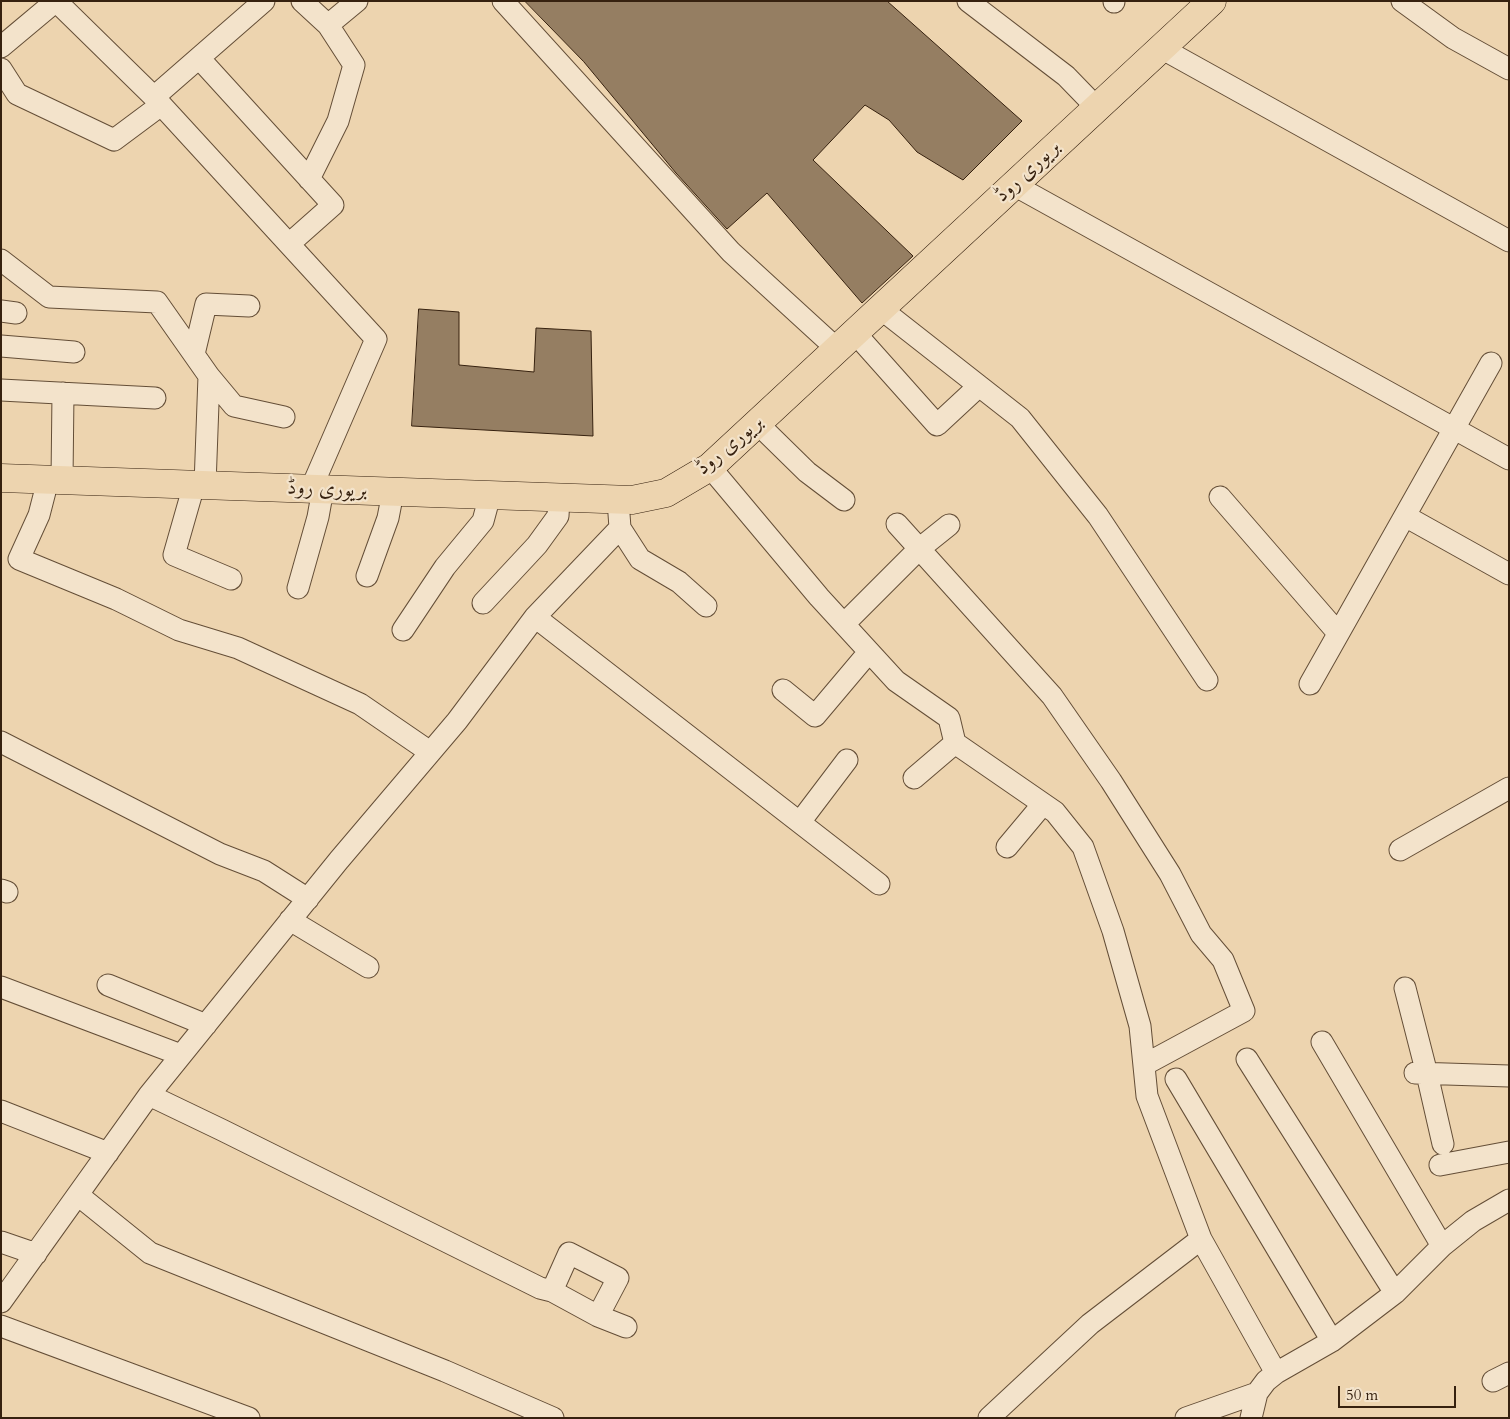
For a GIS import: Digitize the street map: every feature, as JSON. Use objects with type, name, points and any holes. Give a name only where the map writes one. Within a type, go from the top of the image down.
[{"type":"main road","name":"بریوری روڈ","points":[[1,478],[618,500],[632,500],[666,492],[710,467],[1161,48],[1202,5]]},
{"type":"street","points":[[1,47],[56,1],[157,101],[376,339],[317,489],[318,518],[298,588]]},
{"type":"street","points":[[1,69],[17,94],[114,140],[157,101],[199,58],[264,1]]},
{"type":"street","points":[[302,1],[328,25],[354,65],[338,121],[309,178]]},
{"type":"street","points":[[328,25],[357,1]]},
{"type":"street","points":[[503,1],[731,252],[846,341],[937,425],[979,386]]},
{"type":"street","points":[[968,1],[1066,76],[1097,108]]},
{"type":"street","points":[[1402,1],[1453,38],[1509,69]]},
{"type":"street","points":[[1161,48],[1509,241]]},
{"type":"street","points":[[199,58],[333,205],[289,244]]},
{"type":"street","points":[[1014,185],[1509,459]]},
{"type":"street","points":[[1,260],[49,297],[157,302],[209,376],[234,406],[284,417]]},
{"type":"street","points":[[194,354],[206,304],[250,306]]},
{"type":"street","points":[[880,309],[1020,418],[1098,516],[1207,680]]},
{"type":"street","points":[[1,346],[74,352]]},
{"type":"street","points":[[1310,684],[1491,363]]},
{"type":"street","points":[[209,376],[200,485],[174,555],[231,579]]},
{"type":"street","points":[[1,390],[155,398]]},
{"type":"street","points":[[64,393],[55,480],[19,559],[116,599],[179,630],[238,648],[360,704],[430,752]]},
{"type":"street","points":[[757,423],[807,472],[844,500]]},
{"type":"street","points":[[710,467],[819,597],[896,681],[949,718],[955,743],[1054,812],[1083,847],[1113,932],[1140,1026],[1147,1096],[1201,1240],[1266,1382],[1251,1418]]},
{"type":"street","points":[[367,576],[388,518],[393,492]]},
{"type":"street","points":[[403,630],[445,567],[483,521],[490,496]]},
{"type":"street","points":[[1220,496],[1338,633]]},
{"type":"street","points":[[483,603],[537,545],[558,516],[559,498]]},
{"type":"street","points":[[618,500],[620,528],[640,560],[679,582],[706,606]]},
{"type":"street","points":[[1405,516],[1509,574]]},
{"type":"street","points":[[897,524],[1052,696],[1170,874],[1201,934],[1222,960],[1244,1011],[1144,1065]]},
{"type":"street","points":[[844,624],[919,549],[949,525]]},
{"type":"street","points":[[1,1302],[149,1095],[290,920],[457,721],[535,617],[620,528]]},
{"type":"street","points":[[535,617],[879,884]]},
{"type":"street","points":[[783,690],[815,716],[869,652]]},
{"type":"street","points":[[1,742],[220,854],[264,871],[308,899]]},
{"type":"street","points":[[914,778],[955,743]]},
{"type":"street","points":[[800,822],[847,760]]},
{"type":"street","points":[[1400,850],[1509,788]]},
{"type":"street","points":[[1008,847],[1043,804]]},
{"type":"street","points":[[290,920],[368,968]]},
{"type":"street","points":[[108,985],[206,1025]]},
{"type":"street","points":[[1,986],[181,1055]]},
{"type":"street","points":[[1405,988],[1420,1073],[1442,1155],[1509,1152]]},
{"type":"street","points":[[1322,1042],[1442,1246]]},
{"type":"street","points":[[1247,1059],[1395,1293]]},
{"type":"street","points":[[1420,1073],[1509,1076]]},
{"type":"street","points":[[1176,1079],[1332,1341]]},
{"type":"street","points":[[149,1095],[540,1288],[552,1291],[598,1316],[626,1327]]},
{"type":"street","points":[[1,1111],[108,1153]]},
{"type":"street","points":[[78,1195],[150,1253],[446,1371],[553,1418]]},
{"type":"street","points":[[1186,1418],[1266,1382],[1332,1341],[1395,1293],[1442,1246],[1473,1221],[1509,1200]]},
{"type":"street","points":[[989,1418],[1090,1324],[1201,1240]]},
{"type":"street","points":[[1,1242],[36,1254]]},
{"type":"street","points":[[552,1291],[569,1253],[618,1278],[598,1316]]},
{"type":"street","points":[[1,1326],[250,1418]]},
{"type":"building","points":[[525,1],[887,1],[1022,121],[963,180],[917,152],[889,120],[865,105],[813,160],[913,256],[862,303],[767,193],[727,229],[676,173],[584,62]]},
{"type":"building","points":[[419,309],[459,312],[459,365],[534,372],[536,328],[591,331],[593,436],[412,426]]}]
